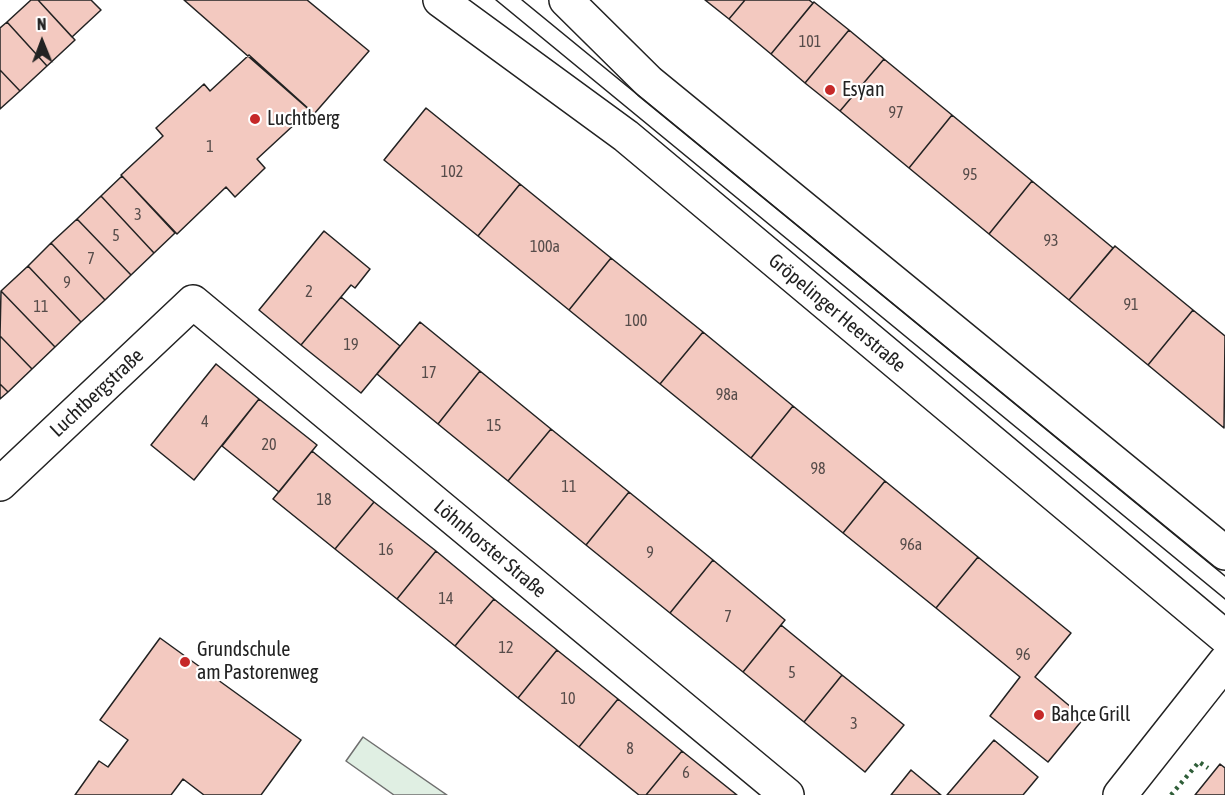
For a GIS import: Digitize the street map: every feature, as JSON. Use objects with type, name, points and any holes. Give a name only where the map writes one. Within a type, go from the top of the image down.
[{"type":"main road","name":"Gröpelinger Heerstraße","points":[[440,0],[626,136],[1225,637]]},
{"type":"main road","points":[[566,0],[649,82],[1225,553]]},
{"type":"main road","name":"Luchtbergstraße","points":[[0,484],[193,302]]},
{"type":"main road","name":"Löhnhorster Straße","points":[[193,302],[787,795]]},
{"type":"main road","points":[[1120,795],[1225,662]]},
{"type":"green space","points":[[363,737],[447,795],[394,795],[346,761]]},
{"type":"building","points":[[31,0],[38,0],[75,40],[47,66],[7,22]]},
{"type":"building","points":[[38,0],[91,0],[101,10],[72,37]]},
{"type":"building","points":[[184,0],[307,0],[369,51],[314,114]]},
{"type":"building","points":[[705,0],[745,0],[729,19]]},
{"type":"building","points":[[745,0],[809,0],[813,3],[771,54],[729,19]]},
{"type":"building","points":[[814,2],[849,30],[805,83],[771,54]]},
{"type":"building","points":[[7,22],[47,66],[20,91],[0,70],[0,28]]},
{"type":"building","points":[[849,30],[884,59],[840,111],[805,83]]},
{"type":"building","points":[[249,55],[310,110],[257,159],[265,168],[235,197],[226,187],[177,234],[121,175],[163,136],[156,128],[204,84],[210,91]]},
{"type":"building","points":[[884,59],[952,115],[909,168],[840,111]]},
{"type":"building","points":[[0,70],[20,91],[0,109]]},
{"type":"building","points":[[426,108],[520,184],[478,236],[384,160]]},
{"type":"building","points":[[952,115],[1032,181],[989,234],[909,168]]},
{"type":"building","points":[[122,176],[175,233],[154,253],[101,196]]},
{"type":"building","points":[[1032,181],[1113,248],[1069,300],[989,234]]},
{"type":"building","points":[[520,184],[611,258],[569,310],[478,236]]},
{"type":"building","points":[[101,196],[154,253],[131,275],[77,219]]},
{"type":"building","points":[[77,219],[131,275],[105,300],[51,243]]},
{"type":"building","points":[[324,231],[370,269],[355,288],[351,285],[301,345],[259,310]]},
{"type":"building","points":[[51,243],[105,300],[81,322],[28,266]]},
{"type":"building","points":[[1115,246],[1193,310],[1148,365],[1069,300]]},
{"type":"building","points":[[611,258],[703,332],[660,384],[569,310]]},
{"type":"building","points":[[28,266],[81,322],[55,347],[1,291]]},
{"type":"building","points":[[1,291],[55,347],[32,369],[0,336]]},
{"type":"building","points":[[341,297],[400,346],[361,393],[301,345]]},
{"type":"building","points":[[1193,310],[1225,336],[1224,428],[1148,365]]},
{"type":"building","points":[[420,322],[480,371],[438,424],[377,374]]},
{"type":"building","points":[[703,332],[793,406],[751,458],[660,384]]},
{"type":"building","points":[[0,336],[32,369],[8,392],[0,384]]},
{"type":"building","points":[[216,364],[259,399],[194,480],[151,445]]},
{"type":"building","points":[[480,371],[551,429],[508,481],[438,424]]},
{"type":"building","points":[[0,384],[8,392],[0,399]]},
{"type":"building","points":[[259,399],[317,445],[279,492],[222,446]]},
{"type":"building","points":[[793,406],[885,481],[843,533],[751,458]]},
{"type":"building","points":[[551,429],[629,492],[586,545],[508,481]]},
{"type":"building","points":[[312,451],[374,502],[335,549],[273,499]]},
{"type":"building","points":[[885,481],[978,557],[936,608],[843,533]]},
{"type":"building","points":[[629,492],[713,560],[670,613],[586,545]]},
{"type":"building","points":[[374,502],[436,551],[397,599],[335,549]]},
{"type":"building","points":[[436,551],[494,599],[455,646],[397,599]]},
{"type":"building","points":[[978,557],[1071,633],[1035,677],[1084,718],[1048,762],[990,716],[1020,677],[936,608]]},
{"type":"building","points":[[713,560],[785,620],[743,672],[670,613]]},
{"type":"building","points":[[494,599],[557,650],[518,698],[455,646]]},
{"type":"building","points":[[781,625],[842,675],[804,722],[743,672]]},
{"type":"building","points":[[160,638],[301,740],[261,795],[204,795],[183,779],[171,795],[75,795],[99,761],[108,767],[128,740],[100,720]]},
{"type":"building","points":[[557,650],[618,699],[579,747],[518,698]]},
{"type":"building","points":[[842,675],[904,725],[865,772],[804,722]]},
{"type":"building","points":[[618,699],[682,751],[646,795],[639,795],[579,747]]},
{"type":"building","points":[[994,740],[1038,777],[1023,795],[947,795]]},
{"type":"building","points":[[682,751],[737,795],[646,795]]},
{"type":"building","points":[[1220,764],[1225,768],[1225,795],[1195,795]]},
{"type":"building","points":[[911,770],[941,795],[891,795]]},
{"type":"tram line","points":[[496,0],[1225,599]]},
{"type":"tram line","points":[[522,0],[1225,576]]},
{"type":"hedge","points":[[1171,795],[1199,762],[1208,768]]},
{"type":"place","name":"Esyan","points":[[830,90]]},
{"type":"place","name":"Luchtberg","points":[[255,119]]},
{"type":"place","name":"Grundschule am Pastorenweg","points":[[185,662]]},
{"type":"place","name":"Bahce Grill","points":[[1039,715]]}]
